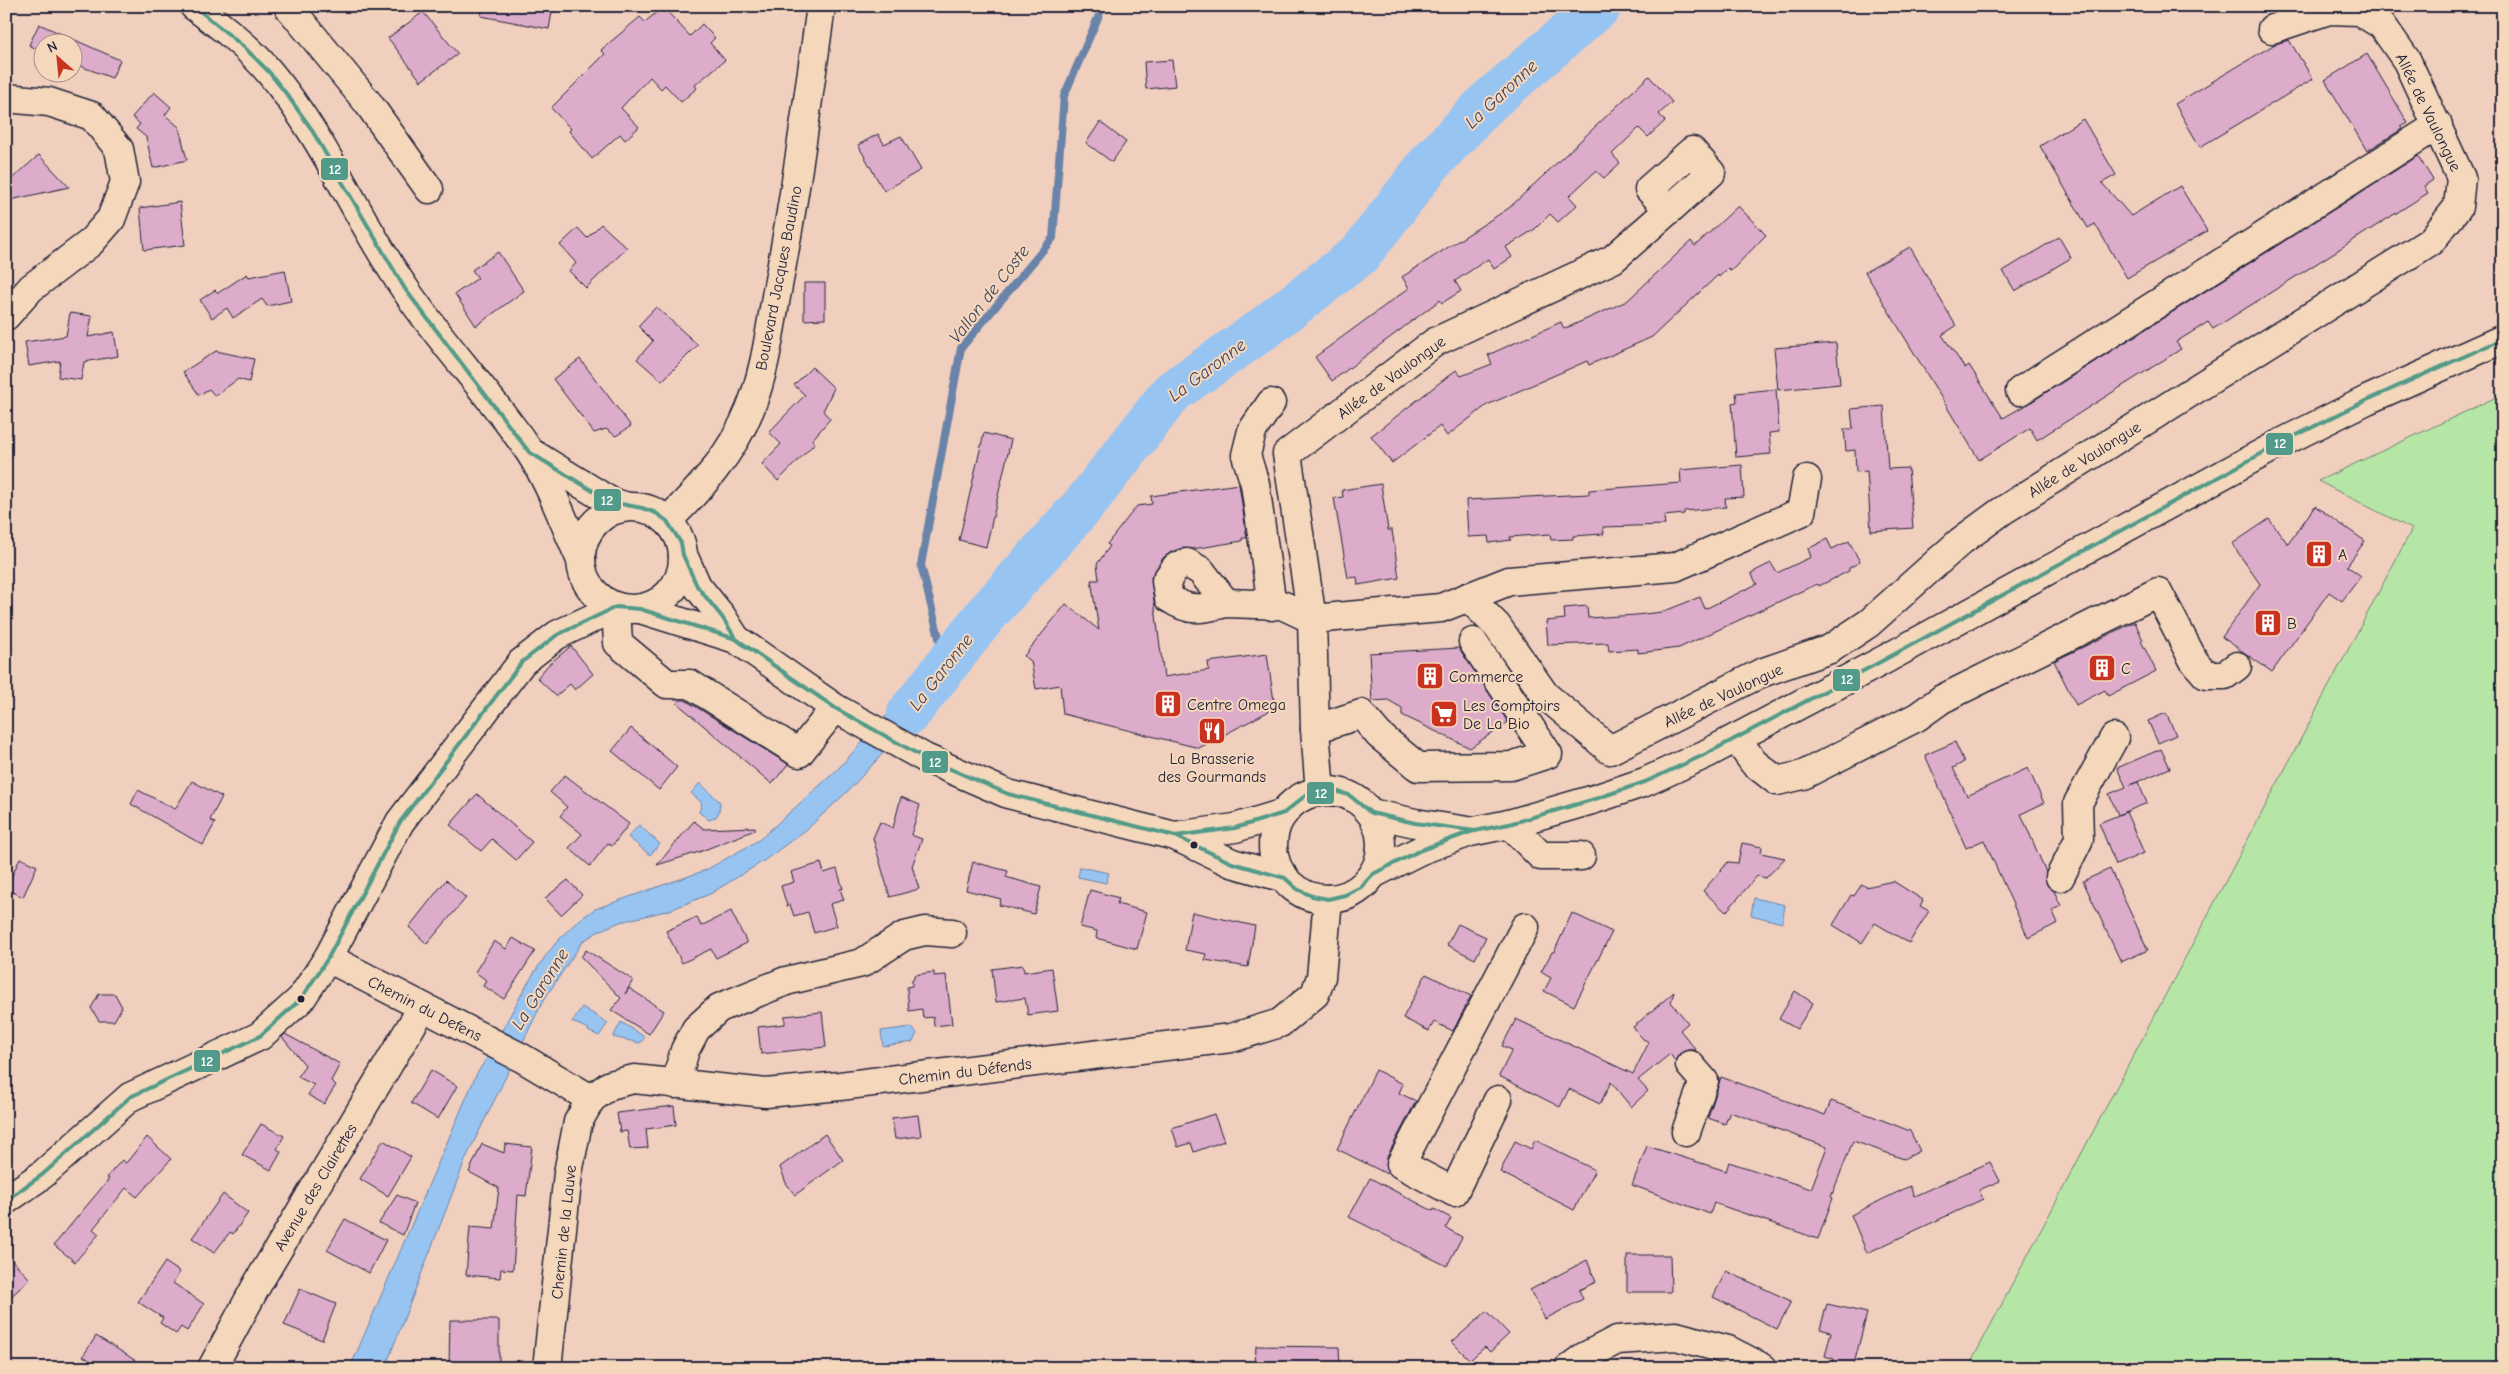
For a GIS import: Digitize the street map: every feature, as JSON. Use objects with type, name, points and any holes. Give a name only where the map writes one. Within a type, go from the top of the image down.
[{"type":"street","points":[[194,6],[244,48],[269,72],[310,127],[405,289],[529,452],[551,492],[581,560],[584,576],[591,590],[602,600],[736,639],[846,714],[925,758],[1008,794],[1175,836],[1232,862],[1285,878]]},
{"type":"street","points":[[288,6],[368,103],[429,189]]},
{"type":"street","name":"Boulevard Jacques Baudino","points":[[667,521],[697,492],[728,452],[753,400],[764,359],[786,248],[821,6]]},
{"type":"street","name":"Allée de Vaulongue","points":[[1468,597],[1496,626],[1545,695],[1610,750],[1760,673],[1830,649],[1870,623],[1961,541],[2002,511],[2431,241],[2458,207],[2461,178],[2407,61],[2382,25],[2359,11],[2329,10],[2272,29]]},
{"type":"street","points":[[6,98],[49,102],[92,116],[119,149],[125,182],[111,219],[90,243],[31,288],[6,316]]},
{"type":"street","points":[[2020,391],[2438,125]]},
{"type":"street","name":"Allée de Vaulongue","points":[[1320,792],[1315,729],[1312,619],[1288,454],[1435,342],[1613,259],[1668,210]]},
{"type":"street","points":[[1373,874],[1421,850],[1470,832],[1509,824],[1645,782],[1736,738],[1882,661],[2279,444],[2368,400],[2503,339]]},
{"type":"street","points":[[1271,403],[1252,431],[1246,455],[1255,484],[1272,606]]},
{"type":"street","points":[[529,452],[611,502],[628,508]]},
{"type":"street","points":[[1226,603],[1282,605],[1312,619],[1441,608],[1509,581],[1675,567],[1801,512],[1807,479]]},
{"type":"street","points":[[6,1200],[42,1175],[130,1097],[260,1036],[301,999],[328,958],[400,822],[522,662],[557,635],[628,608],[654,604],[667,596],[676,584],[682,570],[683,555],[681,542],[667,521],[656,513],[642,508],[628,508],[613,512],[594,525],[583,545],[581,560]]},
{"type":"street","points":[[683,555],[698,586],[736,639]]},
{"type":"street","points":[[1736,738],[1754,764],[1777,781],[1803,775],[1917,717],[1942,699],[2158,592],[2194,661],[2206,675],[2225,675],[2236,666]]},
{"type":"street","points":[[628,608],[618,643],[667,684],[690,684],[799,753],[846,714]]},
{"type":"street","points":[[1315,729],[1361,714],[1379,735],[1418,766],[1511,766],[1548,754],[1474,642]]},
{"type":"street","points":[[2060,876],[2079,838],[2078,803],[2114,738]]},
{"type":"street","points":[[1335,791],[1349,795],[1371,813],[1379,827],[1382,844],[1380,859],[1373,874],[1361,887],[1345,895],[1328,899],[1312,896],[1297,889],[1285,878],[1276,863],[1273,846],[1276,829],[1284,813],[1294,803],[1306,795],[1335,791]]},
{"type":"street","points":[[1175,836],[1235,828],[1284,813]]},
{"type":"street","points":[[1371,813],[1470,832]]},
{"type":"street","points":[[1509,824],[1541,856],[1580,856]]},
{"type":"street","name":"Chemin du Défends","points":[[591,1099],[610,1085],[634,1079],[766,1093],[840,1086],[1230,1038],[1280,1023],[1315,994],[1321,976],[1328,899]]},
{"type":"street","points":[[1498,1100],[1454,1192],[1401,1164],[1525,927]]},
{"type":"street","points":[[674,1084],[685,1050],[696,1029],[718,1008],[786,981],[862,963],[904,936],[925,931],[952,933]]},
{"type":"street","name":"Chemin du Defens","points":[[328,958],[522,1058],[591,1099]]},
{"type":"street","name":"Avenue des Clairettes","points":[[212,1368],[258,1283],[422,1008]]},
{"type":"street","points":[[1686,1132],[1704,1082],[1690,1065]]},
{"type":"street","name":"Chemin de la Lauve","points":[[547,1368],[568,1173],[578,1122],[591,1099]]},
{"type":"street","points":[[1569,1368],[1584,1357],[1617,1340],[1676,1336],[1728,1350],[1763,1368]]},
{"type":"green space","points":[[2503,394],[2503,1368],[1968,1368],[2412,529],[2318,481]]},
{"type":"water","points":[[946,666],[937,688],[912,722],[848,791],[807,829],[765,860],[710,894],[670,910],[620,922],[601,930],[583,941],[543,1001],[466,1158],[385,1368],[350,1368],[476,1075],[527,985],[556,943],[574,925],[595,909],[706,870],[759,840],[837,770],[887,715],[914,690]]},
{"type":"water","points":[[700,783],[720,802],[717,816],[713,819],[709,820],[699,812],[702,803],[691,793]]},
{"type":"water","points":[[639,825],[660,844],[650,855],[628,837]]},
{"type":"water","points":[[1080,867],[1109,873],[1106,883],[1078,877]]},
{"type":"water","points":[[1754,898],[1785,905],[1782,923],[1751,915]]},
{"type":"water","points":[[582,1007],[608,1023],[599,1036],[588,1031],[589,1029],[572,1022]]},
{"type":"water","points":[[621,1022],[645,1037],[640,1043],[613,1037]]},
{"type":"water","points":[[911,1027],[917,1033],[913,1042],[883,1046],[881,1031]]},
{"type":"building","points":[[482,6],[553,6],[549,29],[481,16]]},
{"type":"building","points":[[663,7],[690,36],[702,24],[715,38],[710,43],[725,60],[695,85],[697,88],[681,102],[665,85],[661,89],[650,77],[621,108],[639,127],[625,140],[620,134],[592,159],[569,131],[571,129],[551,108],[605,54],[601,50],[640,17],[645,22]]},
{"type":"building","points":[[423,12],[458,54],[421,81],[388,38]]},
{"type":"building","points":[[39,24],[57,32],[35,32]]},
{"type":"building","points":[[2289,40],[2313,79],[2200,147],[2175,104],[2275,44]]},
{"type":"building","points":[[82,43],[120,60],[112,78],[82,67]]},
{"type":"building","points":[[2367,54],[2408,123],[2401,127],[2402,129],[2367,151],[2325,80]]},
{"type":"building","points":[[1172,60],[1175,86],[1146,89],[1144,62]]},
{"type":"building","points":[[1649,76],[1672,102],[1659,114],[1665,121],[1648,137],[1639,128],[1612,154],[1620,163],[1604,178],[1596,171],[1569,196],[1577,205],[1558,222],[1550,214],[1535,229],[1506,247],[1512,257],[1494,269],[1488,259],[1455,281],[1461,291],[1442,303],[1440,300],[1332,381],[1315,357],[1409,288],[1402,277],[1509,208]]},
{"type":"building","points":[[154,92],[171,107],[165,115],[179,127],[187,160],[153,168],[146,137],[136,129],[140,124],[132,117]]},
{"type":"building","points":[[2083,119],[2116,175],[2102,183],[2131,216],[2180,186],[2207,231],[2127,278],[2095,224],[2088,228],[2040,146]]},
{"type":"building","points":[[1100,122],[1126,142],[1112,162],[1086,143]]},
{"type":"building","points":[[878,134],[884,144],[901,136],[921,170],[884,191],[858,145]]},
{"type":"building","points":[[39,155],[69,187],[6,201],[6,184]]},
{"type":"building","points":[[2418,156],[2433,180],[2424,186],[2428,193],[2213,329],[2208,322],[2176,342],[2181,349],[2037,440],[2030,428],[1979,460],[1865,272],[1910,247],[1956,326],[1942,335],[1965,368],[1969,365],[2003,418],[2028,404]]},
{"type":"building","points":[[180,202],[185,245],[144,250],[140,208]]},
{"type":"building","points":[[1738,206],[1766,235],[1731,271],[1728,268],[1719,277],[1718,275],[1652,337],[1589,365],[1587,361],[1487,405],[1447,436],[1440,426],[1392,463],[1371,436],[1456,370],[1461,376],[1492,364],[1488,355],[1561,322],[1564,329],[1627,301],[1691,241],[1695,246]]},
{"type":"building","points":[[601,224],[627,248],[586,288],[569,271],[576,263],[560,245],[578,228],[587,238]]},
{"type":"building","points":[[2059,237],[2071,258],[2015,291],[2003,271]]},
{"type":"building","points":[[498,252],[524,291],[476,326],[455,294],[478,278],[472,270]]},
{"type":"building","points":[[285,270],[291,301],[267,306],[262,299],[233,318],[227,308],[212,318],[200,300],[215,290],[218,293],[247,274],[249,277]]},
{"type":"building","points":[[804,283],[825,283],[825,319],[804,320]]},
{"type":"building","points":[[656,307],[698,345],[662,381],[637,359],[653,341],[638,326]]},
{"type":"building","points":[[70,313],[92,316],[88,337],[114,332],[118,356],[84,362],[81,380],[58,377],[60,361],[29,366],[25,342],[66,336]]},
{"type":"building","points":[[1836,343],[1840,384],[1778,390],[1774,348]]},
{"type":"building","points":[[216,351],[254,359],[249,382],[238,379],[215,396],[209,389],[199,395],[183,372]]},
{"type":"building","points":[[580,359],[631,426],[616,436],[606,429],[594,433],[553,379]]},
{"type":"building","points":[[812,367],[834,388],[823,411],[830,419],[812,440],[815,443],[778,481],[762,464],[781,444],[769,432],[805,395],[794,385]]},
{"type":"building","points":[[1776,389],[1779,432],[1769,433],[1771,454],[1736,457],[1732,403],[1737,402],[1736,393]]},
{"type":"building","points":[[1884,406],[1888,469],[1908,468],[1913,528],[1871,531],[1867,471],[1856,472],[1855,450],[1846,451],[1844,429],[1853,429],[1851,409]]},
{"type":"building","points":[[984,433],[1011,440],[986,547],[959,540]]},
{"type":"building","points":[[1742,465],[1744,497],[1725,498],[1726,507],[1684,511],[1684,514],[1664,516],[1665,525],[1603,527],[1604,534],[1573,536],[1573,539],[1551,540],[1550,534],[1510,537],[1511,540],[1489,543],[1488,536],[1468,537],[1466,500],[1589,494],[1589,490],[1681,483],[1680,470]]},
{"type":"building","points":[[1239,484],[1247,538],[1242,538],[1242,541],[1193,549],[1182,548],[1171,552],[1163,558],[1151,577],[1164,677],[1209,670],[1208,662],[1267,654],[1275,708],[1199,748],[1063,714],[1060,685],[1036,689],[1031,661],[1024,656],[1066,604],[1099,630],[1091,580],[1099,580],[1097,564],[1110,546],[1107,544],[1137,506],[1152,504],[1151,496]]},
{"type":"building","points":[[1381,484],[1388,530],[1392,530],[1399,578],[1358,585],[1357,577],[1348,578],[1334,498],[1343,497],[1342,490]]},
{"type":"building","points":[[2315,506],[2365,541],[2347,566],[2361,576],[2342,601],[2329,592],[2272,672],[2222,637],[2260,584],[2232,544],[2269,519],[2288,544]]},
{"type":"building","points":[[1827,539],[1832,549],[1849,541],[1860,562],[1849,568],[1849,571],[1819,586],[1818,584],[1806,589],[1679,648],[1638,653],[1638,649],[1609,651],[1608,643],[1548,645],[1546,621],[1565,619],[1564,608],[1587,606],[1588,618],[1636,615],[1662,612],[1700,597],[1705,609],[1757,584],[1751,573],[1771,563],[1777,573],[1811,557],[1808,549]]},
{"type":"building","name":"C","points":[[2135,622],[2143,640],[2141,641],[2156,671],[2108,696],[2105,690],[2076,705],[2054,661]]},
{"type":"building","points":[[571,646],[593,674],[575,690],[570,684],[556,696],[537,678],[548,665]]},
{"type":"building","name":"Commerce","points":[[1459,648],[1508,722],[1470,748],[1402,715],[1402,708],[1388,700],[1372,701],[1369,653]]},
{"type":"building","points":[[679,700],[685,700],[788,764],[772,784],[677,703]]},
{"type":"building","points":[[2166,713],[2176,735],[2158,743],[2148,721]]},
{"type":"building","points":[[631,728],[677,767],[659,790],[612,751]]},
{"type":"building","points":[[1955,742],[1964,762],[1953,768],[1967,796],[2028,768],[2044,803],[2021,814],[2046,872],[2047,885],[2054,891],[2061,906],[2052,910],[2058,923],[2028,938],[1984,840],[1966,848],[1925,755]]},
{"type":"building","points":[[2161,749],[2170,768],[2130,785],[2138,782],[2147,803],[2118,815],[2109,794],[2126,787],[2117,768]]},
{"type":"building","points":[[565,775],[629,824],[612,846],[608,843],[590,866],[569,848],[582,834],[560,816],[567,807],[550,792]]},
{"type":"building","points":[[192,781],[222,797],[210,820],[215,823],[203,845],[131,804],[138,790],[175,809]]},
{"type":"building","points":[[477,794],[532,842],[516,860],[492,839],[481,851],[450,825]]},
{"type":"building","points":[[901,797],[920,805],[911,835],[922,839],[912,866],[919,889],[890,897],[873,838],[880,822],[893,828]]},
{"type":"building","points":[[2126,812],[2144,853],[2116,865],[2099,823]]},
{"type":"building","points":[[694,821],[704,829],[755,827],[755,830],[699,852],[657,865]]},
{"type":"building","points":[[1742,843],[1762,847],[1761,853],[1785,858],[1766,878],[1757,876],[1726,912],[1703,891],[1728,862],[1738,863]]},
{"type":"building","points":[[20,858],[37,866],[23,897],[6,889]]},
{"type":"building","points":[[973,862],[1008,871],[1006,877],[1041,887],[1034,914],[999,905],[1001,899],[966,890]]},
{"type":"building","points":[[821,863],[824,873],[837,869],[844,900],[830,904],[837,926],[814,933],[808,912],[794,916],[790,905],[787,906],[781,886],[794,882],[791,872]]},
{"type":"building","points":[[2110,869],[2148,950],[2121,962],[2083,881]]},
{"type":"building","points":[[446,880],[466,898],[427,944],[409,927]]},
{"type":"building","points":[[568,880],[582,895],[561,915],[545,898]]},
{"type":"building","points":[[1893,881],[1923,900],[1920,906],[1929,911],[1909,943],[1875,923],[1862,943],[1833,925],[1851,895],[1854,896],[1862,884],[1866,887]]},
{"type":"building","points":[[1090,890],[1119,898],[1117,904],[1147,912],[1137,949],[1096,938],[1097,931],[1080,927]]},
{"type":"building","points":[[731,911],[747,943],[716,958],[711,949],[682,963],[666,931],[697,917],[701,926]]},
{"type":"building","points":[[1192,912],[1255,926],[1248,967],[1205,960],[1206,954],[1185,950]]},
{"type":"building","points":[[1572,913],[1612,932],[1574,1006],[1544,991],[1551,978],[1541,972],[1552,952],[1554,952]]},
{"type":"building","points":[[1458,924],[1486,937],[1475,959],[1447,945]]},
{"type":"building","points":[[513,938],[535,951],[504,999],[483,986],[486,980],[475,972],[494,941],[506,949]]},
{"type":"building","points":[[586,950],[633,980],[625,994],[629,988],[664,1011],[649,1034],[611,1010],[621,998],[581,957]]},
{"type":"building","points":[[1023,965],[1024,972],[1052,968],[1058,1011],[1028,1015],[1025,998],[996,1002],[992,969]]},
{"type":"building","points":[[934,972],[934,976],[946,975],[952,1024],[934,1026],[933,1017],[923,1018],[922,1009],[909,1011],[907,987],[912,986],[914,975]]},
{"type":"building","points":[[1426,974],[1471,996],[1453,1031],[1434,1022],[1429,1031],[1403,1018]]},
{"type":"building","points":[[1795,991],[1813,1003],[1797,1029],[1779,1019]]},
{"type":"building","points":[[1674,992],[1671,1002],[1688,1023],[1680,1030],[1696,1050],[1686,1050],[1679,1054],[1675,1061],[1670,1054],[1638,1080],[1648,1091],[1631,1107],[1611,1082],[1600,1104],[1569,1089],[1560,1107],[1499,1076],[1512,1050],[1502,1046],[1516,1019],[1633,1074],[1649,1042],[1643,1039],[1633,1027]]},
{"type":"building","points":[[99,994],[115,994],[122,1007],[114,1021],[99,1021],[91,1008]]},
{"type":"building","points":[[822,1012],[826,1047],[761,1054],[758,1027],[785,1024],[785,1016]]},
{"type":"building","points":[[285,1034],[340,1064],[331,1081],[336,1085],[324,1104],[308,1095],[314,1085],[298,1077],[305,1065],[282,1037]]},
{"type":"building","points":[[431,1070],[457,1086],[438,1119],[411,1103]]},
{"type":"building","points":[[1376,1070],[1403,1084],[1399,1093],[1416,1101],[1387,1157],[1387,1174],[1337,1149]]},
{"type":"building","points":[[1721,1077],[1825,1115],[1831,1101],[1872,1116],[1910,1131],[1920,1151],[1904,1159],[1853,1141],[1831,1197],[1833,1198],[1818,1239],[1714,1203],[1710,1214],[1632,1185],[1647,1146],[1726,1171],[1729,1162],[1811,1189],[1827,1147],[1730,1112],[1725,1124],[1708,1118]]},
{"type":"building","points":[[674,1106],[676,1125],[646,1129],[648,1148],[630,1149],[627,1131],[620,1132],[617,1113]]},
{"type":"building","points":[[1214,1114],[1224,1141],[1194,1152],[1191,1143],[1178,1147],[1172,1128]]},
{"type":"building","points":[[918,1115],[921,1136],[895,1139],[892,1118]]},
{"type":"building","points":[[261,1124],[284,1136],[277,1149],[281,1152],[271,1170],[242,1155]]},
{"type":"building","points":[[825,1134],[843,1160],[795,1195],[786,1183],[780,1167]]},
{"type":"building","points":[[147,1137],[171,1159],[137,1197],[126,1188],[93,1229],[99,1234],[75,1262],[54,1245],[109,1179],[107,1178],[113,1170],[122,1160],[126,1163]]},
{"type":"building","points":[[383,1140],[411,1157],[388,1196],[360,1179]]},
{"type":"building","points":[[1535,1140],[1595,1170],[1574,1210],[1500,1172],[1515,1141],[1531,1149]]},
{"type":"building","points":[[482,1144],[504,1153],[505,1144],[532,1147],[526,1196],[518,1195],[513,1270],[501,1269],[500,1278],[466,1275],[470,1227],[494,1229],[499,1188],[469,1172]]},
{"type":"building","points":[[1990,1162],[2000,1181],[1979,1190],[1983,1199],[1867,1253],[1851,1215],[1910,1186],[1914,1196]]},
{"type":"building","points":[[1370,1178],[1433,1211],[1434,1209],[1451,1218],[1446,1228],[1462,1237],[1447,1266],[1349,1217]]},
{"type":"building","points":[[223,1194],[248,1213],[233,1234],[230,1232],[214,1253],[192,1238]]},
{"type":"building","points":[[397,1195],[415,1203],[403,1235],[379,1223]]},
{"type":"building","points":[[345,1219],[386,1240],[369,1273],[327,1250]]},
{"type":"building","points":[[6,1254],[30,1279],[6,1301]]},
{"type":"building","points":[[1627,1255],[1670,1255],[1671,1292],[1627,1292]]},
{"type":"building","points":[[1587,1260],[1596,1282],[1579,1290],[1583,1299],[1545,1319],[1530,1290]]},
{"type":"building","points":[[165,1262],[180,1272],[173,1283],[204,1304],[187,1331],[181,1327],[176,1334],[160,1323],[163,1318],[138,1302]]},
{"type":"building","points":[[1726,1271],[1791,1301],[1777,1329],[1713,1297]]},
{"type":"building","points":[[300,1289],[336,1304],[322,1340],[284,1325]]},
{"type":"building","points":[[1827,1304],[1867,1313],[1853,1368],[1831,1368],[1834,1359],[1825,1356],[1831,1332],[1820,1329]]},
{"type":"building","points":[[1487,1311],[1509,1334],[1490,1352],[1485,1347],[1470,1360],[1452,1342]]},
{"type":"building","points":[[450,1320],[499,1320],[499,1364],[449,1365]]},
{"type":"building","points":[[96,1336],[147,1368],[102,1368],[83,1356]]},
{"type":"building","points":[[1256,1346],[1339,1347],[1340,1368],[1255,1368]]},
{"type":"waterway","name":"Vallon de Coste","points":[[946,666],[921,565],[961,348],[1053,238],[1064,96],[1103,6]]},
{"type":"waterway","name":"La Garonne","points":[[909,713],[984,617],[1086,502],[1172,392],[1263,329],[1360,254],[1429,164],[1488,102],[1600,6]]},
{"type":"transit line","name":"12","points":[[194,6],[245,48],[269,72],[288,96],[310,127],[405,289],[529,452],[611,502],[642,508],[656,513],[667,521],[681,543],[683,555],[697,586],[722,617],[736,639],[748,648]]},
{"type":"transit line","name":"12","points":[[6,1200],[42,1175],[130,1097],[260,1036],[301,999],[328,958],[400,822],[522,662],[557,635],[616,607],[640,609],[736,639],[835,708],[925,758],[1008,794],[1175,836],[1232,863],[1285,878],[1297,889],[1312,896],[1328,899],[1345,895],[1361,887],[1373,874],[1421,850],[1470,832],[1509,824],[1595,799],[1645,782],[1706,754],[1882,661],[2279,444],[2367,400],[2503,339]]},
{"type":"transit line","name":"12","points":[[1167,834],[1175,836],[1235,828],[1284,813],[1306,795],[1335,791],[1349,795],[1371,813],[1415,823],[1475,831]]},
{"type":"place","name":"A","points":[[2319,554]]},
{"type":"place","name":"B","points":[[2268,623]]},
{"type":"place","name":"C","points":[[2102,668]]},
{"type":"place","name":"Commerce","points":[[1430,676]]},
{"type":"place","name":"Centre Omega","points":[[1168,704]]},
{"type":"place","name":"Les Comptoirs De La Bio","points":[[1444,714]]},
{"type":"place","name":"La Brasserie des Gourmands","points":[[1212,731]]}]
